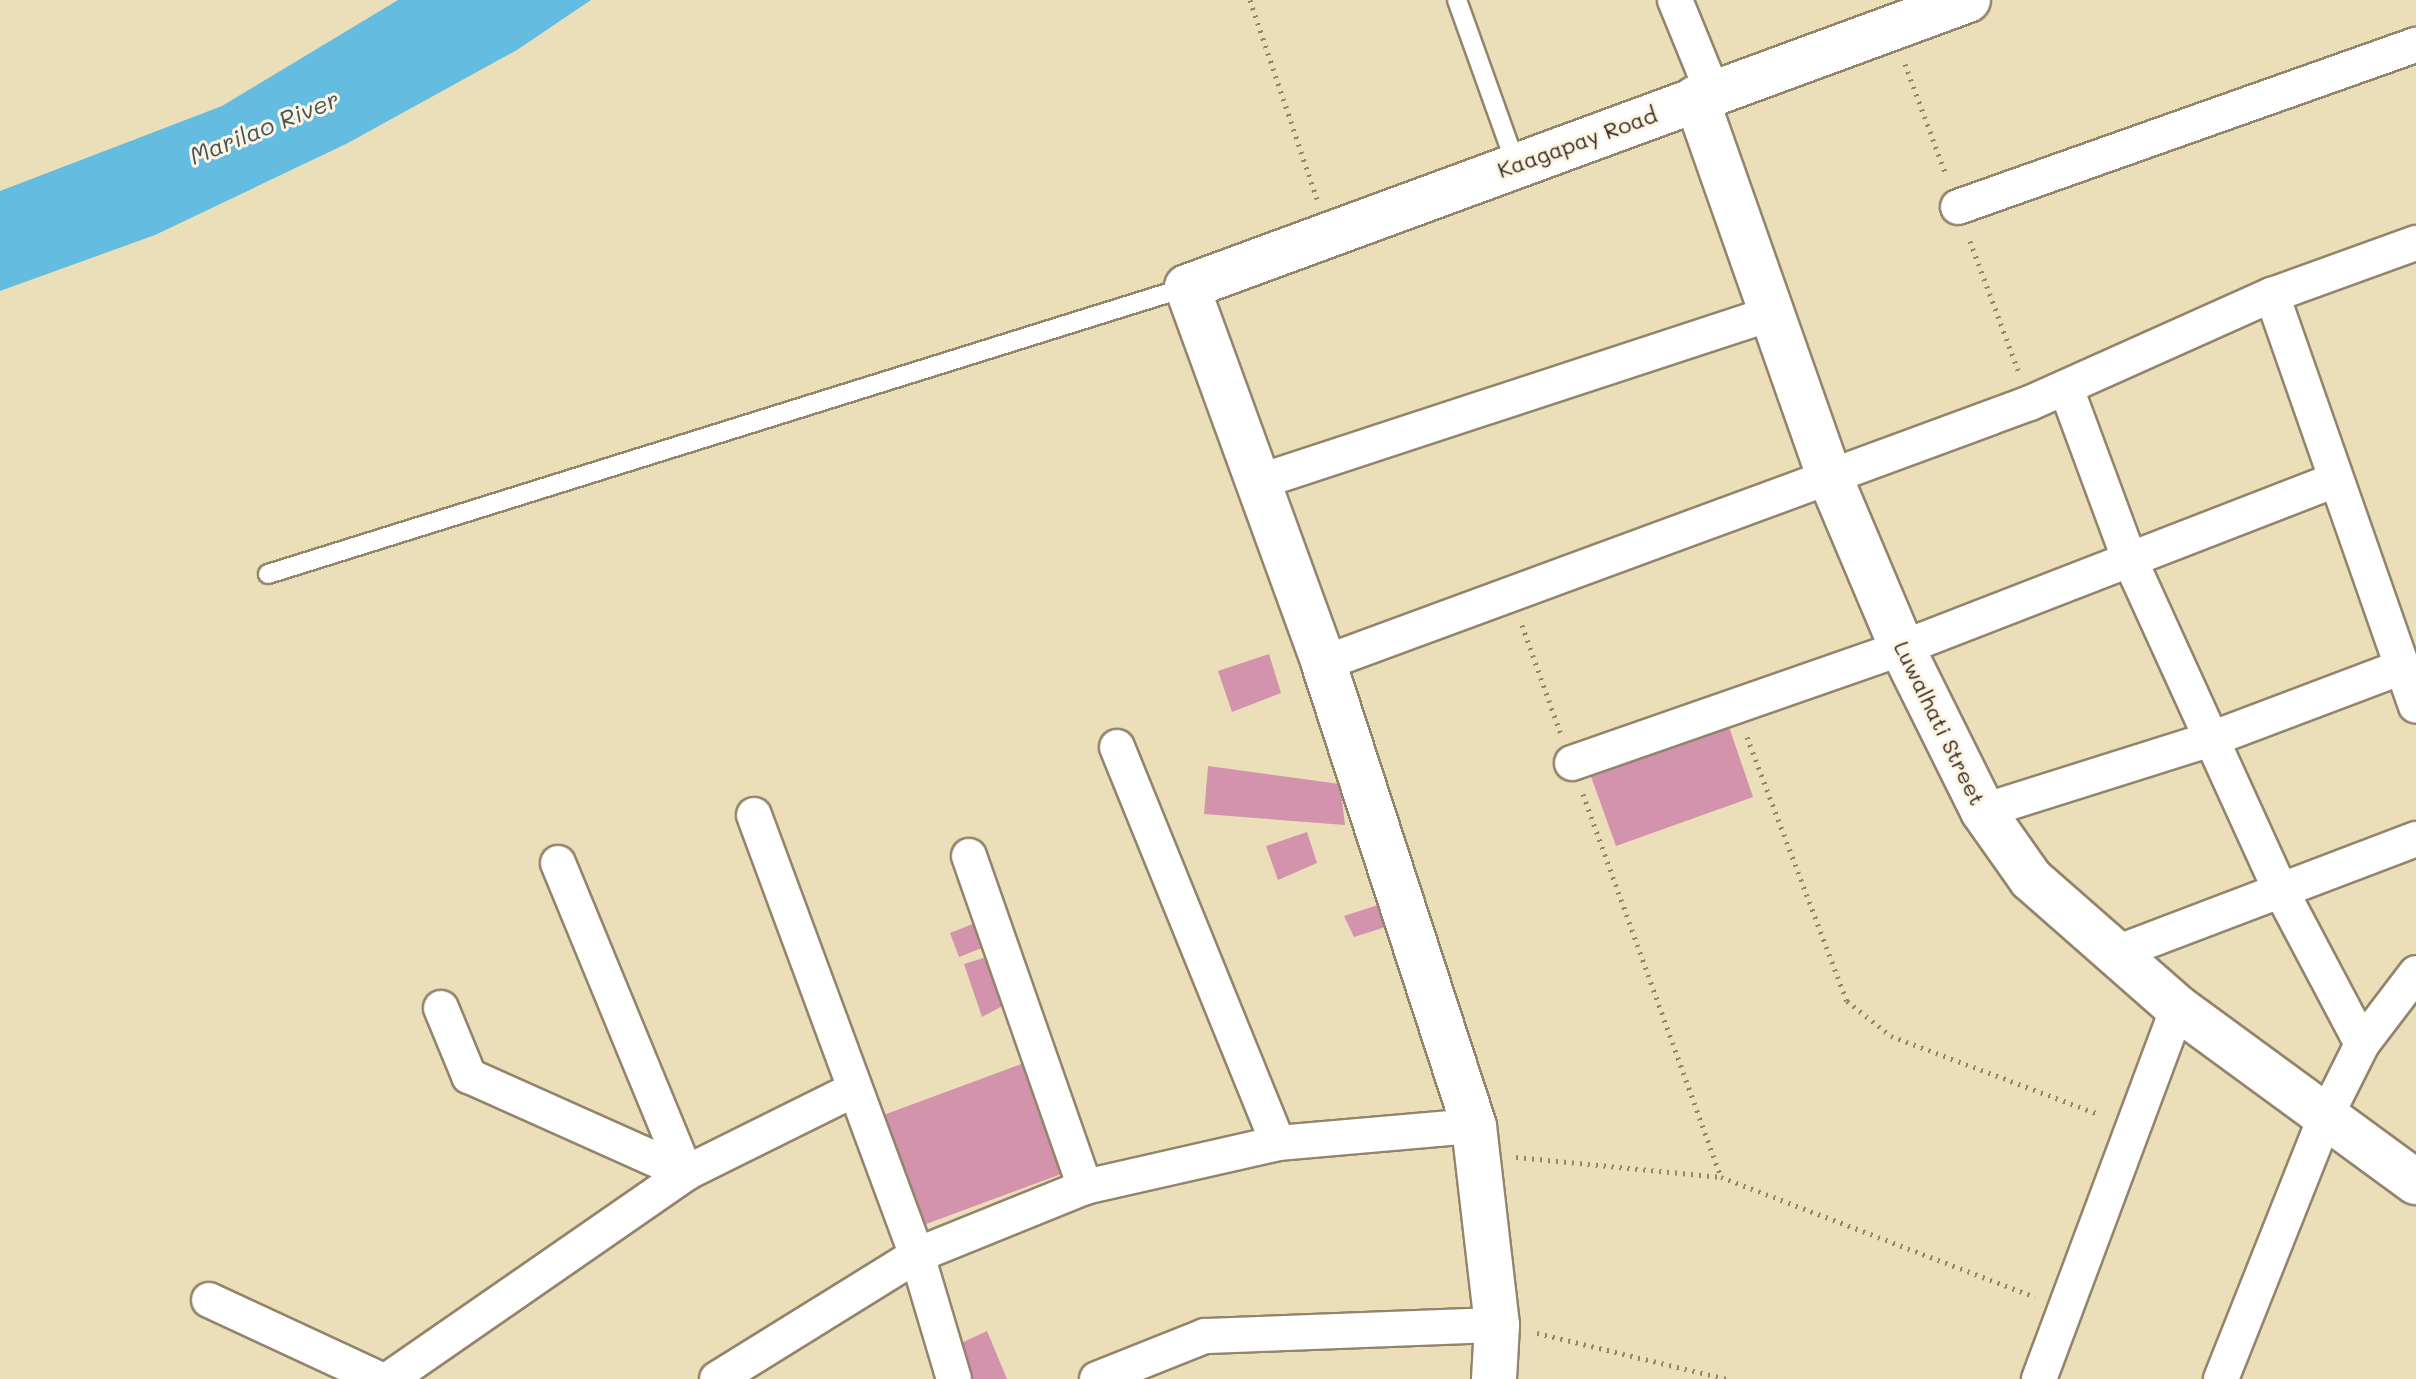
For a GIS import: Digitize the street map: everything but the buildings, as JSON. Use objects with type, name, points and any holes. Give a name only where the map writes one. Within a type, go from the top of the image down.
[{"type":"street","points":[[1675,0],[1704,96]]},
{"type":"street","name":"Kaagapay Road","points":[[1187,287],[1704,96],[1887,15],[1968,0]]},
{"type":"street","points":[[1958,207],[2416,45]]},
{"type":"street","name":"Luwalhati Street","points":[[1704,96],[1770,314],[1829,475],[1902,648],[1983,811],[2031,879],[2178,1008],[2324,1120],[2416,1182]]},
{"type":"street","points":[[1324,663],[2066,388],[2272,295],[2416,243]]},
{"type":"street","points":[[1187,287],[1324,663],[1478,1140],[1497,1325],[1494,1379]]},
{"type":"street","points":[[2272,295],[2332,481],[2399,668],[2416,706]]},
{"type":"street","points":[[1258,482],[1770,314]]},
{"type":"street","points":[[2066,388],[2129,558],[2214,738],[2280,889],[2362,1044]]},
{"type":"street","points":[[1572,763],[1902,648],[2332,481]]},
{"type":"street","points":[[1983,811],[2214,738],[2399,668]]},
{"type":"street","points":[[1117,747],[1278,1143]]},
{"type":"street","points":[[754,815],[853,1090],[917,1255],[954,1379]]},
{"type":"street","points":[[2116,953],[2416,839]]},
{"type":"street","points":[[969,856],[1085,1187]]},
{"type":"street","points":[[558,863],[686,1173]]},
{"type":"street","points":[[2221,1379],[2324,1120],[2362,1044],[2416,973]]},
{"type":"street","points":[[441,1008],[469,1076],[686,1173]]},
{"type":"street","points":[[2039,1379],[2178,1008]]},
{"type":"street","points":[[389,1379],[686,1173],[853,1090]]},
{"type":"street","points":[[717,1379],[917,1255],[1085,1187],[1278,1143],[1478,1140]]},
{"type":"street","points":[[209,1300],[379,1379]]},
{"type":"street","points":[[1097,1379],[1205,1336],[1497,1325]]},
{"type":"lane","points":[[1457,0],[1516,165]]},
{"type":"lane","points":[[268,574],[1187,287]]},
{"type":"path","points":[[1250,0],[1328,234]]},
{"type":"path","points":[[1511,594],[1721,1177]]},
{"type":"path","points":[[1736,706],[1847,1001],[1891,1036],[2133,1126]]},
{"type":"path","points":[[1478,1140],[1721,1177],[2065,1309]]},
{"type":"path","points":[[1497,1325],[1727,1379]]},
{"type":"water","name":"Marilao River","points":[[398,0],[591,0],[517,50],[346,144],[155,235],[0,291],[0,191],[222,106]]}]
